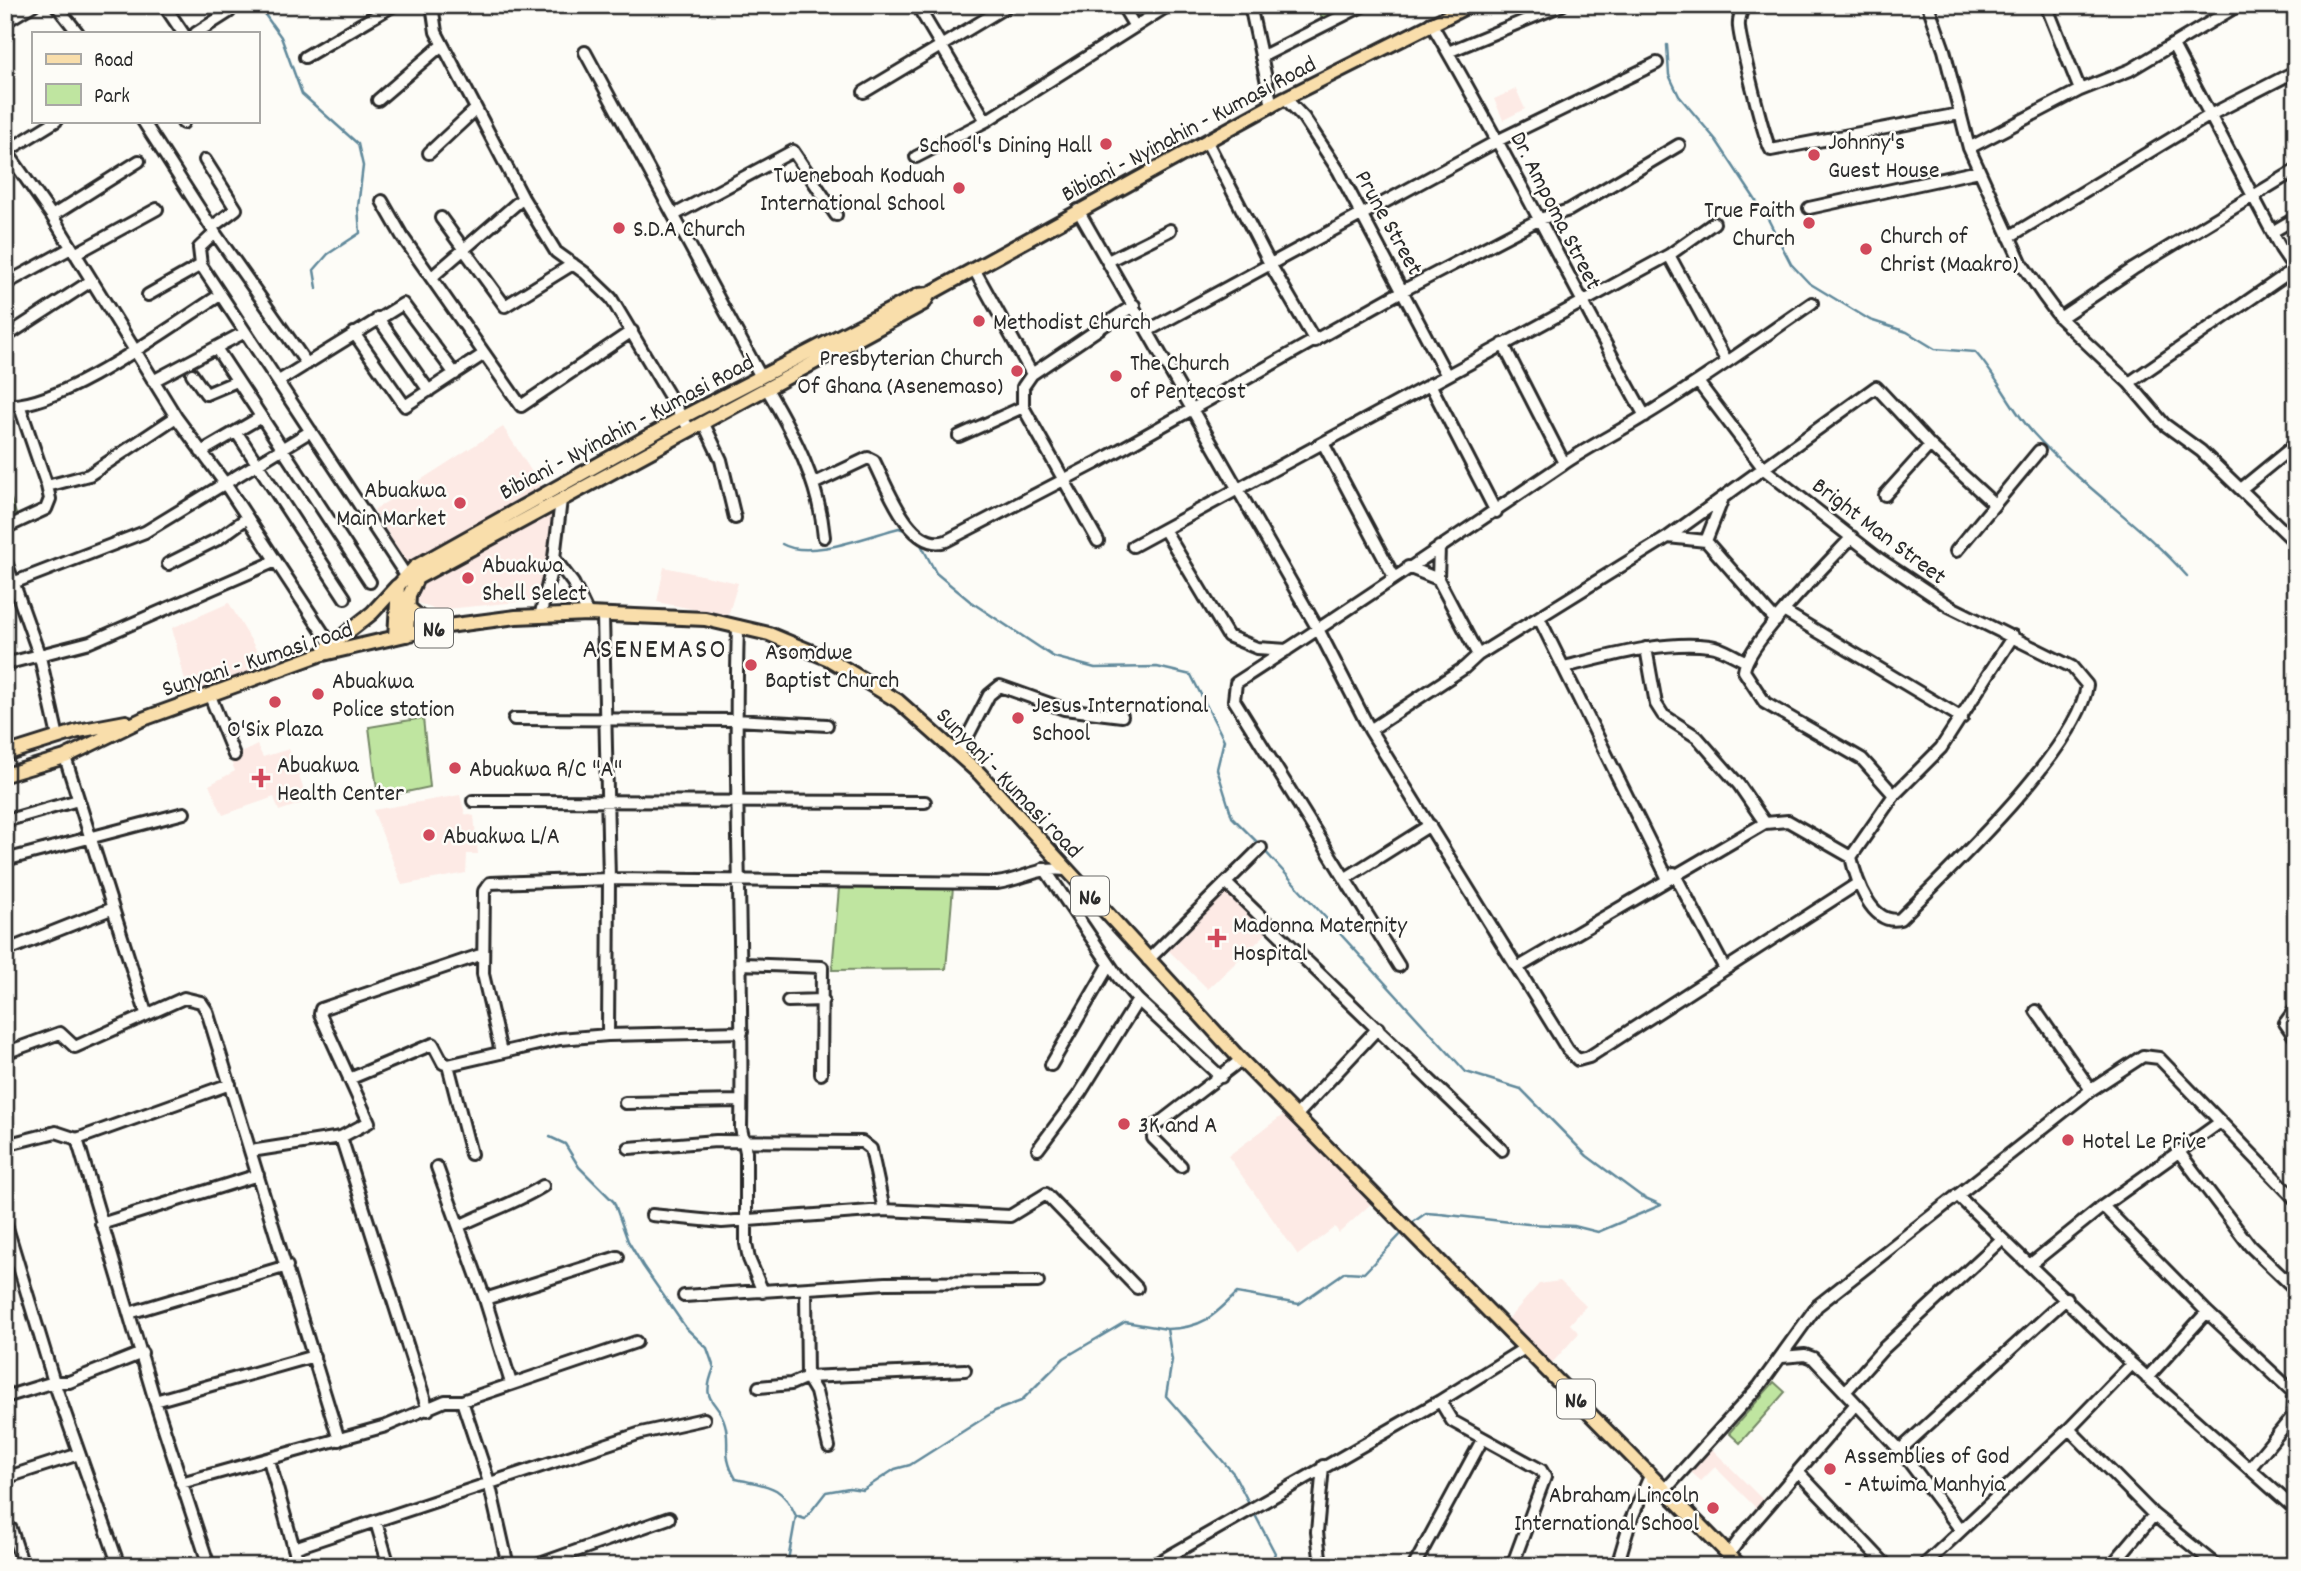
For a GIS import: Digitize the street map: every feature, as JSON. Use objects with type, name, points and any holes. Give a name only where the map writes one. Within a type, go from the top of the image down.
[{"type":"main road","name":"Bibiani - Nyinahin - Kumasi Road","points":[[401,636],[410,590],[417,578],[703,422],[764,383],[919,295],[929,294],[1285,98],[1470,5]]},
{"type":"main road","name":"Bibiani - Nyinahin - Kumasi Road","points":[[319,655],[372,613],[405,574],[683,417],[764,383]]},
{"type":"main road","points":[[397,586],[401,636]]},
{"type":"main road","points":[[408,607],[432,629]]},
{"type":"main road","name":"Sunyani - Kumasi road","points":[[143,719],[319,655],[432,629],[540,617],[588,614],[705,619],[769,634],[845,667],[898,701],[959,753],[1241,1060],[1525,1348]]},
{"type":"main road","name":"N6","points":[[5,754],[58,737],[143,719]]},
{"type":"main road","name":"N6","points":[[5,775],[65,757],[143,719]]},
{"type":"main road","name":"N6","points":[[1525,1348],[1665,1490],[1727,1560],[1740,1566]]},
{"type":"street","points":[[56,5],[77,32]]},
{"type":"street","points":[[164,5],[182,32]]},
{"type":"street","points":[[305,57],[394,5]]},
{"type":"street","points":[[432,5],[436,32],[442,45],[523,198],[556,252],[605,292],[632,331],[689,429]]},
{"type":"street","points":[[917,5],[986,121]]},
{"type":"street","points":[[864,92],[1009,5]]},
{"type":"street","points":[[1122,5],[1134,25]]},
{"type":"street","points":[[916,157],[986,121],[1169,5]]},
{"type":"street","points":[[1250,5],[1272,106]]},
{"type":"street","points":[[1261,57],[1363,5]]},
{"type":"street","points":[[1448,52],[1562,5]]},
{"type":"street","points":[[1744,5],[1738,22],[1740,36],[1758,99],[1765,141],[1771,150],[1959,114]]},
{"type":"street","points":[[1928,5],[1944,50],[1969,148],[2022,264],[2060,318],[2129,383],[2164,424],[2201,451],[2296,543]]},
{"type":"street","points":[[2046,5],[2081,90]]},
{"type":"street","points":[[1969,148],[2081,90],[2130,70],[2173,45],[2226,8],[2239,5]]},
{"type":"street","points":[[5,22],[26,7]]},
{"type":"street","points":[[209,30],[229,12]]},
{"type":"street","name":"Dr. Ampoma Street","points":[[1432,23],[1499,140],[1580,301],[1645,416]]},
{"type":"street","points":[[378,100],[442,45]]},
{"type":"street","points":[[2129,383],[2295,270],[2173,45]]},
{"type":"street","points":[[585,52],[792,431],[813,484],[824,537]]},
{"type":"street","points":[[1149,330],[1361,212],[1499,140],[1657,63]]},
{"type":"street","points":[[2009,237],[2212,114],[2296,71]]},
{"type":"street","name":"Prune Street","points":[[1285,98],[1304,118],[1361,212],[1446,373]]},
{"type":"street","points":[[429,153],[476,109]]},
{"type":"street","points":[[54,122],[6,150],[52,216],[176,417],[224,482],[331,645]]},
{"type":"street","points":[[144,122],[214,230],[307,364]]},
{"type":"street","points":[[1207,142],[1270,264],[1315,341]]},
{"type":"street","points":[[813,484],[868,458],[874,461],[901,516],[927,542],[935,545],[1065,480],[1404,290],[1540,219],[1569,210],[1679,145]]},
{"type":"street","points":[[674,215],[793,151],[797,152],[836,215]]},
{"type":"street","points":[[205,160],[236,209],[199,248],[201,265],[405,574]]},
{"type":"street","points":[[52,216],[139,161]]},
{"type":"street","points":[[2060,318],[2296,170]]},
{"type":"street","points":[[1809,208],[1979,171]]},
{"type":"street","points":[[432,277],[523,198]]},
{"type":"street","points":[[382,201],[402,236],[517,403],[525,406],[632,331]]},
{"type":"street","points":[[5,284],[157,209]]},
{"type":"street","points":[[1078,210],[1319,631],[1370,730],[1520,967],[1568,1050],[1578,1060],[1589,1057],[1857,884],[1851,857],[1894,795],[1941,748],[2013,636]]},
{"type":"street","points":[[440,218],[505,306],[573,264]]},
{"type":"street","points":[[2273,232],[2296,218]]},
{"type":"street","points":[[1133,546],[1446,373],[1669,255],[1714,223]]},
{"type":"street","points":[[1108,261],[1170,230]]},
{"type":"street","points":[[1669,255],[1727,362]]},
{"type":"street","points":[[148,295],[201,265]]},
{"type":"street","points":[[974,269],[1032,374]]},
{"type":"street","points":[[5,337],[91,281]]},
{"type":"street","points":[[5,405],[20,407],[40,402],[134,349],[220,295]]},
{"type":"street","points":[[1399,966],[1234,700],[1236,683],[1319,631],[1408,567],[1496,512],[1564,463],[1698,382],[1812,303]]},
{"type":"street","points":[[279,382],[378,318],[405,304],[455,374]]},
{"type":"street","points":[[1098,541],[1023,407],[1023,387],[1032,374],[1134,305]]},
{"type":"street","points":[[378,318],[429,391]]},
{"type":"street","points":[[153,381],[245,332]]},
{"type":"street","points":[[354,333],[404,405],[484,354]]},
{"type":"street","points":[[1503,344],[1564,463]]},
{"type":"street","points":[[216,348],[370,582]]},
{"type":"street","points":[[192,374],[206,394],[237,381]]},
{"type":"street","name":"Bright Man Street","points":[[1698,382],[1765,468],[1852,537],[1917,587],[1949,606],[2072,667],[2083,676],[2087,685],[2085,702],[2039,770],[1991,828],[1900,919],[1891,921],[1882,917],[1857,884]]},
{"type":"street","points":[[1430,384],[1496,512]]},
{"type":"street","points":[[1370,730],[1464,668],[1478,655],[1668,537],[1875,387],[1930,445],[1993,503]]},
{"type":"street","points":[[5,528],[46,509],[50,499],[20,407]]},
{"type":"street","points":[[959,436],[1023,407]]},
{"type":"street","points":[[47,486],[89,475],[176,417]]},
{"type":"street","points":[[201,452],[261,417]]},
{"type":"street","points":[[703,422],[721,460],[735,518]]},
{"type":"street","points":[[9,585],[129,540],[224,482],[258,466],[311,431]]},
{"type":"street","points":[[237,433],[345,598]]},
{"type":"street","points":[[1323,443],[1394,577]]},
{"type":"street","points":[[2241,489],[2296,444]]},
{"type":"street","points":[[1885,495],[1930,445]]},
{"type":"street","points":[[1956,551],[1993,503],[2039,451]]},
{"type":"street","points":[[1706,541],[1723,498]]},
{"type":"street","points":[[540,617],[554,558],[561,500]]},
{"type":"street","points":[[168,564],[218,539],[247,518]]},
{"type":"street","points":[[1164,529],[1228,636],[1257,648],[1288,650]]},
{"type":"street","points":[[1668,537],[1706,541],[1776,621]]},
{"type":"street","points":[[1852,537],[1776,621],[1745,661],[1744,671],[1765,703],[1862,759],[1894,795]]},
{"type":"street","points":[[1438,547],[1438,579],[1478,655]]},
{"type":"street","points":[[554,558],[573,583],[588,614]]},
{"type":"street","points":[[5,559],[9,585],[40,657],[58,737]]},
{"type":"street","points":[[5,664],[90,642],[276,561]]},
{"type":"street","points":[[1408,567],[1438,579]]},
{"type":"street","points":[[1785,612],[1962,718]]},
{"type":"street","points":[[603,616],[609,879],[608,1035]]},
{"type":"street","points":[[1539,618],[1671,875],[1726,969]]},
{"type":"street","points":[[738,626],[735,720],[742,964],[741,1128],[744,1140],[749,1259],[763,1292]]},
{"type":"street","points":[[1564,667],[1646,648],[1712,646],[1745,661]]},
{"type":"street","points":[[1646,648],[1656,704],[1663,715],[1697,737],[1739,785],[1765,822]]},
{"type":"street","points":[[959,753],[989,695],[1000,686],[1063,709],[1122,716]]},
{"type":"street","points":[[210,696],[233,755]]},
{"type":"street","points":[[514,719],[735,720],[827,725]]},
{"type":"street","points":[[65,757],[146,1013]]},
{"type":"street","points":[[473,801],[590,799],[608,802],[925,802]]},
{"type":"street","points":[[5,821],[78,800]]},
{"type":"street","points":[[5,860],[184,813]]},
{"type":"street","points":[[1520,967],[1560,946],[1671,875],[1765,822],[1788,821],[1851,857]]},
{"type":"street","points":[[1346,878],[1430,825]]},
{"type":"street","points":[[1147,960],[1261,848]]},
{"type":"street","points":[[1044,868],[1109,965],[1138,1000],[1221,1077]]},
{"type":"street","points":[[501,1052],[483,974],[484,891],[487,884],[609,879],[996,883],[1014,880],[1044,868],[1067,870]]},
{"type":"street","points":[[1226,883],[1502,1150]]},
{"type":"street","points":[[5,951],[111,909]]},
{"type":"street","points":[[251,1151],[341,1137],[369,1122],[320,1014],[321,1009],[483,954]]},
{"type":"street","points":[[742,964],[821,967],[821,1074]]},
{"type":"street","points":[[1051,1065],[1109,965]]},
{"type":"street","points":[[5,1053],[57,1033],[75,1047],[184,998],[201,1002],[230,1084],[340,1440]]},
{"type":"street","points":[[788,1001],[823,1000]]},
{"type":"street","points":[[1038,1149],[1080,1093],[1138,1000]]},
{"type":"street","points":[[2296,1008],[2285,1023],[2296,1039]]},
{"type":"street","points":[[2036,1011],[2091,1090]]},
{"type":"street","points":[[1296,1116],[1378,1028]]},
{"type":"street","points":[[349,1079],[433,1044],[443,1063],[448,1065],[560,1039],[608,1035],[741,1032]]},
{"type":"street","points":[[1665,1490],[1782,1357],[1817,1306],[2091,1090],[2131,1062],[2151,1055],[2159,1058],[2296,1200]]},
{"type":"street","points":[[1181,1166],[1153,1138],[1153,1130],[1159,1122],[1241,1060]]},
{"type":"street","points":[[448,1065],[471,1154]]},
{"type":"street","points":[[5,1145],[56,1132],[77,1139],[230,1084]]},
{"type":"street","points":[[625,1103],[741,1101]]},
{"type":"street","points":[[2031,1264],[2104,1206],[2219,1123]]},
{"type":"street","points":[[341,1137],[428,1410]]},
{"type":"street","points":[[77,1139],[155,1401],[209,1566]]},
{"type":"street","points":[[629,1148],[744,1140],[867,1143],[884,1210]]},
{"type":"street","points":[[2179,1152],[2250,1246],[2296,1290]]},
{"type":"street","points":[[437,1167],[485,1299],[511,1382]]},
{"type":"street","points":[[101,1224],[258,1175]]},
{"type":"street","points":[[459,1226],[490,1210],[517,1202],[543,1186]]},
{"type":"street","points":[[652,1214],[722,1222],[884,1210],[1010,1216],[1046,1194],[1137,1288]]},
{"type":"street","points":[[1957,1195],[2067,1298],[2147,1378],[2296,1510]]},
{"type":"street","points":[[2104,1206],[2207,1312],[2293,1386],[2292,1417],[2250,1468]]},
{"type":"street","points":[[5,1221],[54,1382],[119,1566]]},
{"type":"street","points":[[1845,1392],[1884,1348],[2002,1239]]},
{"type":"street","points":[[485,1299],[618,1257]]},
{"type":"street","points":[[130,1312],[287,1266]]},
{"type":"street","points":[[684,1296],[886,1283],[1038,1282]]},
{"type":"street","points":[[806,1289],[807,1377],[816,1392],[829,1447]]},
{"type":"street","points":[[1900,1450],[2067,1298]]},
{"type":"street","points":[[2147,1378],[2207,1312]]},
{"type":"street","points":[[181,1483],[340,1440],[428,1410],[445,1401],[462,1401],[511,1382],[636,1342]]},
{"type":"street","points":[[1152,1566],[1440,1401],[1525,1348]]},
{"type":"street","points":[[5,1397],[54,1382],[69,1382],[142,1353]]},
{"type":"street","points":[[1782,1357],[1805,1354],[1813,1358],[1900,1450],[1960,1529]]},
{"type":"street","points":[[155,1401],[314,1356]]},
{"type":"street","points":[[1923,1566],[2069,1429],[2132,1364]]},
{"type":"street","points":[[759,1387],[791,1384],[807,1377],[965,1370]]},
{"type":"street","points":[[462,1401],[489,1482],[508,1566]]},
{"type":"street","points":[[1440,1401],[1452,1421],[1482,1440],[1541,1470],[1545,1477],[1512,1566]]},
{"type":"street","points":[[1727,1560],[1855,1405]]},
{"type":"street","points":[[294,1548],[641,1433],[704,1419]]},
{"type":"street","points":[[2069,1429],[2154,1515],[2217,1566]]},
{"type":"street","points":[[1414,1566],[1482,1440]]},
{"type":"street","points":[[5,1478],[79,1454]]},
{"type":"street","points":[[269,1460],[299,1566]]},
{"type":"street","points":[[1321,1566],[1317,1532],[1323,1466]]},
{"type":"street","points":[[1799,1473],[1886,1566]]},
{"type":"street","points":[[1616,1566],[1630,1522],[1650,1476]]},
{"type":"street","points":[[2111,1566],[2154,1515]]},
{"type":"street","points":[[534,1566],[669,1518]]},
{"type":"street","points":[[376,1522],[389,1566]]},
{"type":"street","points":[[11,1528],[23,1566]]},
{"type":"shaded area","points":[[1516,89],[1525,109],[1503,120],[1494,99]]},
{"type":"shaded area","name":"Abuakwa Main Market","points":[[503,427],[548,497],[411,571],[374,510]]},
{"type":"shaded area","points":[[562,502],[548,599],[436,610],[418,603],[414,593],[423,578]]},
{"type":"shaded area","points":[[664,567],[738,583],[728,616],[657,602]]},
{"type":"shaded area","points":[[229,603],[266,666],[217,689],[189,697],[172,628]]},
{"type":"shaded area","name":"Abuakwa Health Center","points":[[257,745],[263,757],[289,749],[308,801],[279,811],[274,797],[223,815],[209,785],[235,771],[230,759]]},
{"type":"shaded area","name":"Abuakwa L/A","points":[[460,795],[465,814],[474,816],[478,854],[467,854],[466,873],[402,885],[373,810]]},
{"type":"shaded area","name":"Madonna Maternity Hospital","points":[[1225,887],[1270,930],[1208,989],[1165,947]]},
{"type":"shaded area","points":[[1287,1112],[1374,1201],[1339,1233],[1335,1227],[1298,1255],[1228,1156]]},
{"type":"shaded area","points":[[1560,1281],[1586,1306],[1570,1324],[1579,1333],[1552,1363],[1508,1319],[1539,1284]]},
{"type":"shaded area","points":[[1712,1449],[1765,1502],[1757,1509],[1715,1467],[1701,1481],[1690,1471]]},
{"type":"green space","points":[[1316,5],[1367,5],[1324,23]]},
{"type":"green space","points":[[5,481],[17,517],[5,519]]},
{"type":"green space","points":[[423,718],[430,787],[378,798],[369,727]]},
{"type":"green space","points":[[953,887],[946,969],[832,970],[839,888]]},
{"type":"green space","points":[[1774,1382],[1785,1392],[1740,1443],[1729,1433]]},
{"type":"waterway","points":[[258,5],[281,37],[302,94],[358,144],[363,166],[358,207],[360,233],[328,254],[314,270],[317,288]]},
{"type":"waterway","points":[[1667,45],[1669,75],[1679,96],[1716,140],[1768,219],[1791,264],[1809,283],[1870,320],[1907,332],[1935,349],[1975,352],[2034,434],[2187,576]]},
{"type":"waterway","points":[[782,544],[794,548],[823,548],[899,528],[910,532]]},
{"type":"waterway","points":[[919,541],[936,573],[971,602],[1054,657],[1095,668],[1157,667],[1191,675],[1224,740],[1217,769],[1232,817],[1259,844]]},
{"type":"waterway","points":[[1263,849],[1466,1072],[1521,1089],[1587,1156],[1641,1196],[1661,1205]]},
{"type":"waterway","points":[[550,1137],[565,1144],[579,1167],[614,1202],[628,1241],[643,1266],[686,1328],[707,1348],[714,1368],[709,1395],[725,1424],[729,1463],[736,1479],[765,1485],[779,1492],[796,1516],[805,1519],[826,1492],[849,1488],[863,1490],[895,1469],[910,1465],[995,1411],[1021,1401],[1064,1358],[1125,1322],[1167,1329],[1172,1360],[1166,1396],[1234,1474],[1250,1505]]},
{"type":"waterway","points":[[1409,1225],[1426,1213],[1574,1226],[1598,1232],[1661,1205]]},
{"type":"waterway","points":[[1167,1329],[1206,1320],[1237,1293],[1299,1304],[1345,1272],[1364,1273],[1405,1230]]},
{"type":"waterway","points":[[1253,1511],[1275,1553],[1270,1566]]},
{"type":"waterway","points":[[787,1566],[796,1516]]},
{"type":"place","name":"School's Dining Hall","points":[[1106,144]]},
{"type":"place","name":"Johnny's Guest House","points":[[1814,155]]},
{"type":"place","name":"Tweneboah Koduah International School","points":[[959,188]]},
{"type":"place","name":"True Faith Church","points":[[1809,223]]},
{"type":"place","name":"S.D.A Church","points":[[619,228]]},
{"type":"place","name":"Church of Christ (Maakro)","points":[[1866,249]]},
{"type":"place","name":"Methodist Church","points":[[979,321]]},
{"type":"place","name":"Presbyterian Church Of Ghana (Asenemaso)","points":[[1017,371]]},
{"type":"place","name":"The Church of Pentecost","points":[[1116,376]]},
{"type":"place","name":"Abuakwa Main Market","points":[[460,503]]},
{"type":"place","name":"Abuakwa Shell Select","points":[[468,578]]},
{"type":"place","name":"Asomdwe Baptist Church","points":[[751,665]]},
{"type":"place","name":"Abuakwa Police station","points":[[318,694]]},
{"type":"place","name":"O'Six Plaza","points":[[275,702]]},
{"type":"place","name":"Jesus International School","points":[[1018,718]]},
{"type":"place","name":"Abuakwa R/C \"A\"","points":[[455,768]]},
{"type":"place","name":"Abuakwa Health Center","points":[[261,778]]},
{"type":"place","name":"Abuakwa L/A","points":[[429,835]]},
{"type":"place","name":"Madonna Maternity Hospital","points":[[1217,938]]},
{"type":"place","name":"3K and A","points":[[1124,1124]]},
{"type":"place","name":"Hotel Le Prive","points":[[2068,1140]]},
{"type":"place","name":"Assemblies of God - Atwima Manhyia","points":[[1830,1469]]},
{"type":"place","name":"Abraham Lincoln International School","points":[[1713,1508]]},
{"type":"district","name":"ASENEMASO","points":[[655,647]]}]
